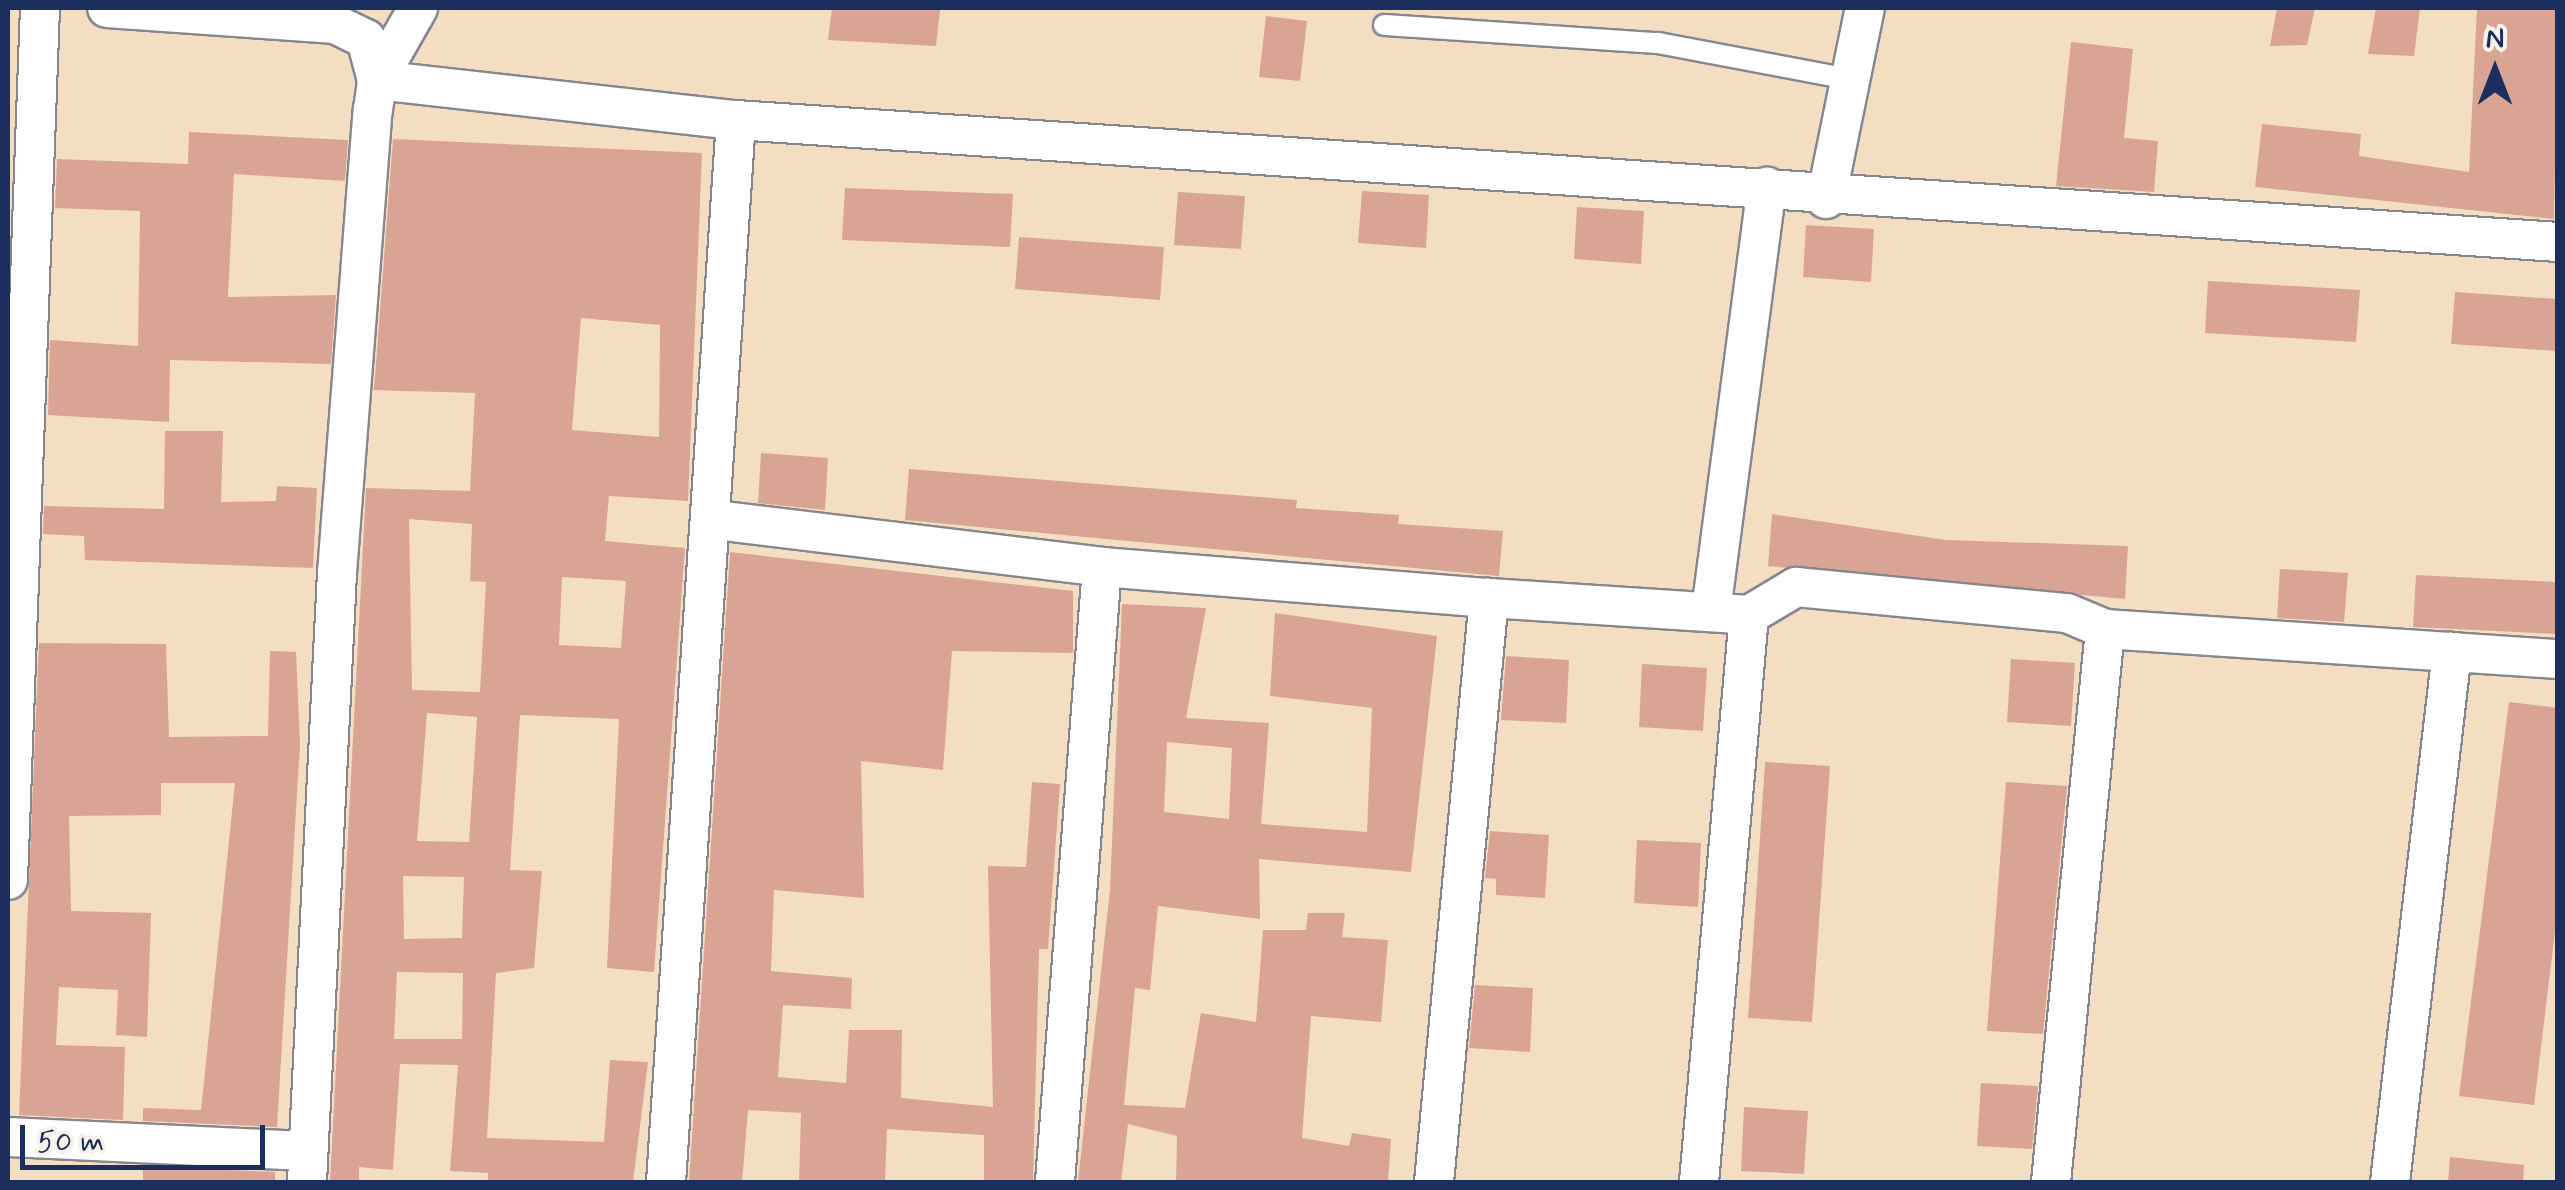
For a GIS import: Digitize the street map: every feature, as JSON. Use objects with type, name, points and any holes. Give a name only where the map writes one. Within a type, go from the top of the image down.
[{"type":"street","points":[[8,880],[40,8]]},
{"type":"street","points":[[8,1137],[307,1166],[337,572],[377,80],[366,39],[335,24],[107,8]]},
{"type":"street","points":[[377,80],[418,8]]},
{"type":"street","points":[[1826,198],[1865,8]]},
{"type":"street","points":[[377,80],[736,120],[1766,186],[1826,198],[2558,242]]},
{"type":"street","points":[[666,1182],[715,520],[736,120]]},
{"type":"street","points":[[1711,611],[1766,186]]},
{"type":"street","points":[[715,520],[1102,566],[1489,598],[1748,615],[1796,587],[2067,613],[2105,629],[2558,660]]},
{"type":"street","points":[[1055,1182],[1102,566]]},
{"type":"street","points":[[1434,1182],[1489,598]]},
{"type":"street","points":[[1699,1182],[1748,615]]},
{"type":"street","points":[[2051,1182],[2105,629]]},
{"type":"street","points":[[2390,1182],[2452,652]]},
{"type":"lane","points":[[1384,26],[1658,43],[1848,78]]},
{"type":"building","points":[[832,8],[940,10],[936,46],[828,40]]},
{"type":"building","points":[[2277,8],[2315,8],[2307,45],[2270,46]]},
{"type":"building","points":[[2376,8],[2420,8],[2414,56],[2368,54]]},
{"type":"building","points":[[2477,8],[2558,8],[2554,219],[2255,187],[2262,124],[2361,134],[2359,156],[2469,172]]},
{"type":"building","points":[[1266,16],[1307,21],[1300,81],[1259,77]]},
{"type":"building","points":[[2071,42],[2133,49],[2124,138],[2158,141],[2154,192],[2056,186]]},
{"type":"building","points":[[189,132],[348,140],[345,181],[234,174],[228,297],[336,295],[331,364],[170,360],[169,422],[48,415],[50,340],[138,346],[140,211],[55,208],[57,159],[188,164]]},
{"type":"building","points":[[393,139],[702,153],[688,501],[609,496],[605,541],[685,548],[654,972],[607,968],[619,719],[520,715],[510,870],[542,871],[534,968],[496,973],[487,1138],[604,1142],[610,1060],[648,1062],[633,1182],[488,1182],[488,1173],[450,1171],[458,1065],[400,1064],[393,1170],[359,1167],[359,1182],[330,1182],[366,488],[470,491],[475,393],[374,390]],"holes":[[[581,318],[660,325],[659,437],[572,430]],[[409,519],[472,524],[470,581],[486,582],[480,692],[412,690]],[[562,577],[626,581],[621,648],[559,645]],[[427,713],[477,717],[469,842],[417,841]],[[403,876],[464,877],[462,938],[404,939]],[[397,972],[463,973],[462,1039],[394,1039]]]},
{"type":"building","points":[[845,188],[1013,194],[1010,247],[842,240]]},
{"type":"building","points":[[1362,191],[1429,195],[1426,248],[1358,243]]},
{"type":"building","points":[[1178,192],[1245,196],[1241,249],[1174,245]]},
{"type":"building","points":[[1577,207],[1644,211],[1641,264],[1574,259]]},
{"type":"building","points":[[1806,225],[1874,229],[1871,282],[1803,277]]},
{"type":"building","points":[[1019,237],[1164,247],[1160,300],[1015,289]]},
{"type":"building","points":[[2208,281],[2360,290],[2356,342],[2205,333]]},
{"type":"building","points":[[2455,292],[2558,299],[2558,351],[2451,344]]},
{"type":"building","points":[[165,431],[223,431],[221,502],[276,501],[277,486],[317,488],[313,568],[85,560],[84,536],[43,534],[44,506],[164,509]]},
{"type":"building","points":[[761,453],[828,458],[825,510],[758,503]]},
{"type":"building","points":[[909,469],[1297,500],[1296,508],[1399,515],[1398,524],[1503,531],[1499,576],[905,520]]},
{"type":"building","points":[[1772,514],[1946,540],[2128,546],[2125,599],[1768,566]]},
{"type":"building","points":[[730,552],[1073,591],[1073,653],[952,651],[943,770],[861,761],[864,898],[774,890],[771,971],[852,978],[851,1009],[783,1005],[778,1077],[846,1083],[849,1030],[902,1030],[901,1098],[993,1107],[988,866],[1026,867],[1032,782],[1060,784],[1048,949],[1039,949],[1033,1182],[984,1182],[984,1135],[887,1129],[885,1182],[799,1182],[801,1113],[748,1110],[742,1182],[689,1182]]},
{"type":"building","points":[[2280,569],[2348,573],[2344,622],[2277,618]]},
{"type":"building","points":[[2416,575],[2558,582],[2558,634],[2413,627]]},
{"type":"building","points":[[1122,604],[1206,608],[1186,718],[1269,723],[1261,824],[1367,832],[1372,708],[1270,696],[1275,613],[1437,636],[1411,872],[1259,859],[1260,919],[1158,906],[1150,990],[1135,988],[1124,1105],[1185,1108],[1201,1013],[1256,1022],[1263,930],[1306,930],[1308,913],[1345,913],[1342,937],[1388,940],[1381,1022],[1311,1016],[1302,1138],[1349,1146],[1352,1133],[1391,1139],[1388,1182],[1176,1182],[1177,1136],[1128,1124],[1121,1182],[1078,1182],[1110,890]],"holes":[[[1167,742],[1232,748],[1229,819],[1164,812]]]},
{"type":"building","points":[[39,643],[166,644],[169,737],[268,736],[270,651],[296,652],[300,744],[277,1127],[143,1121],[143,1108],[201,1110],[235,783],[161,783],[161,815],[69,816],[71,911],[151,913],[147,1037],[116,1035],[118,990],[59,987],[56,1045],[125,1047],[123,1120],[19,1115]]},
{"type":"building","points":[[1506,656],[1569,660],[1566,723],[1501,720]]},
{"type":"building","points":[[2011,659],[2075,663],[2071,726],[2007,722]]},
{"type":"building","points":[[1642,664],[1707,668],[1703,731],[1639,727]]},
{"type":"building","points":[[2509,702],[2558,708],[2557,915],[2534,1105],[2459,1096]]},
{"type":"building","points":[[1765,762],[1830,766],[1812,1022],[1748,1018]]},
{"type":"building","points":[[2006,782],[2067,786],[2043,1034],[1987,1031]]},
{"type":"building","points":[[1490,831],[1549,835],[1545,898],[1496,895],[1496,879],[1485,878]]},
{"type":"building","points":[[1637,840],[1701,843],[1698,907],[1634,903]]},
{"type":"building","points":[[1475,985],[1533,988],[1530,1052],[1469,1048]]},
{"type":"building","points":[[1981,1083],[2038,1086],[2032,1149],[1977,1146]]},
{"type":"building","points":[[1744,1107],[1808,1111],[1804,1174],[1741,1171]]},
{"type":"building","points":[[2450,1157],[2524,1165],[2523,1182],[2448,1182]]},
{"type":"building","points":[[143,1166],[275,1172],[275,1182],[143,1182]]}]
